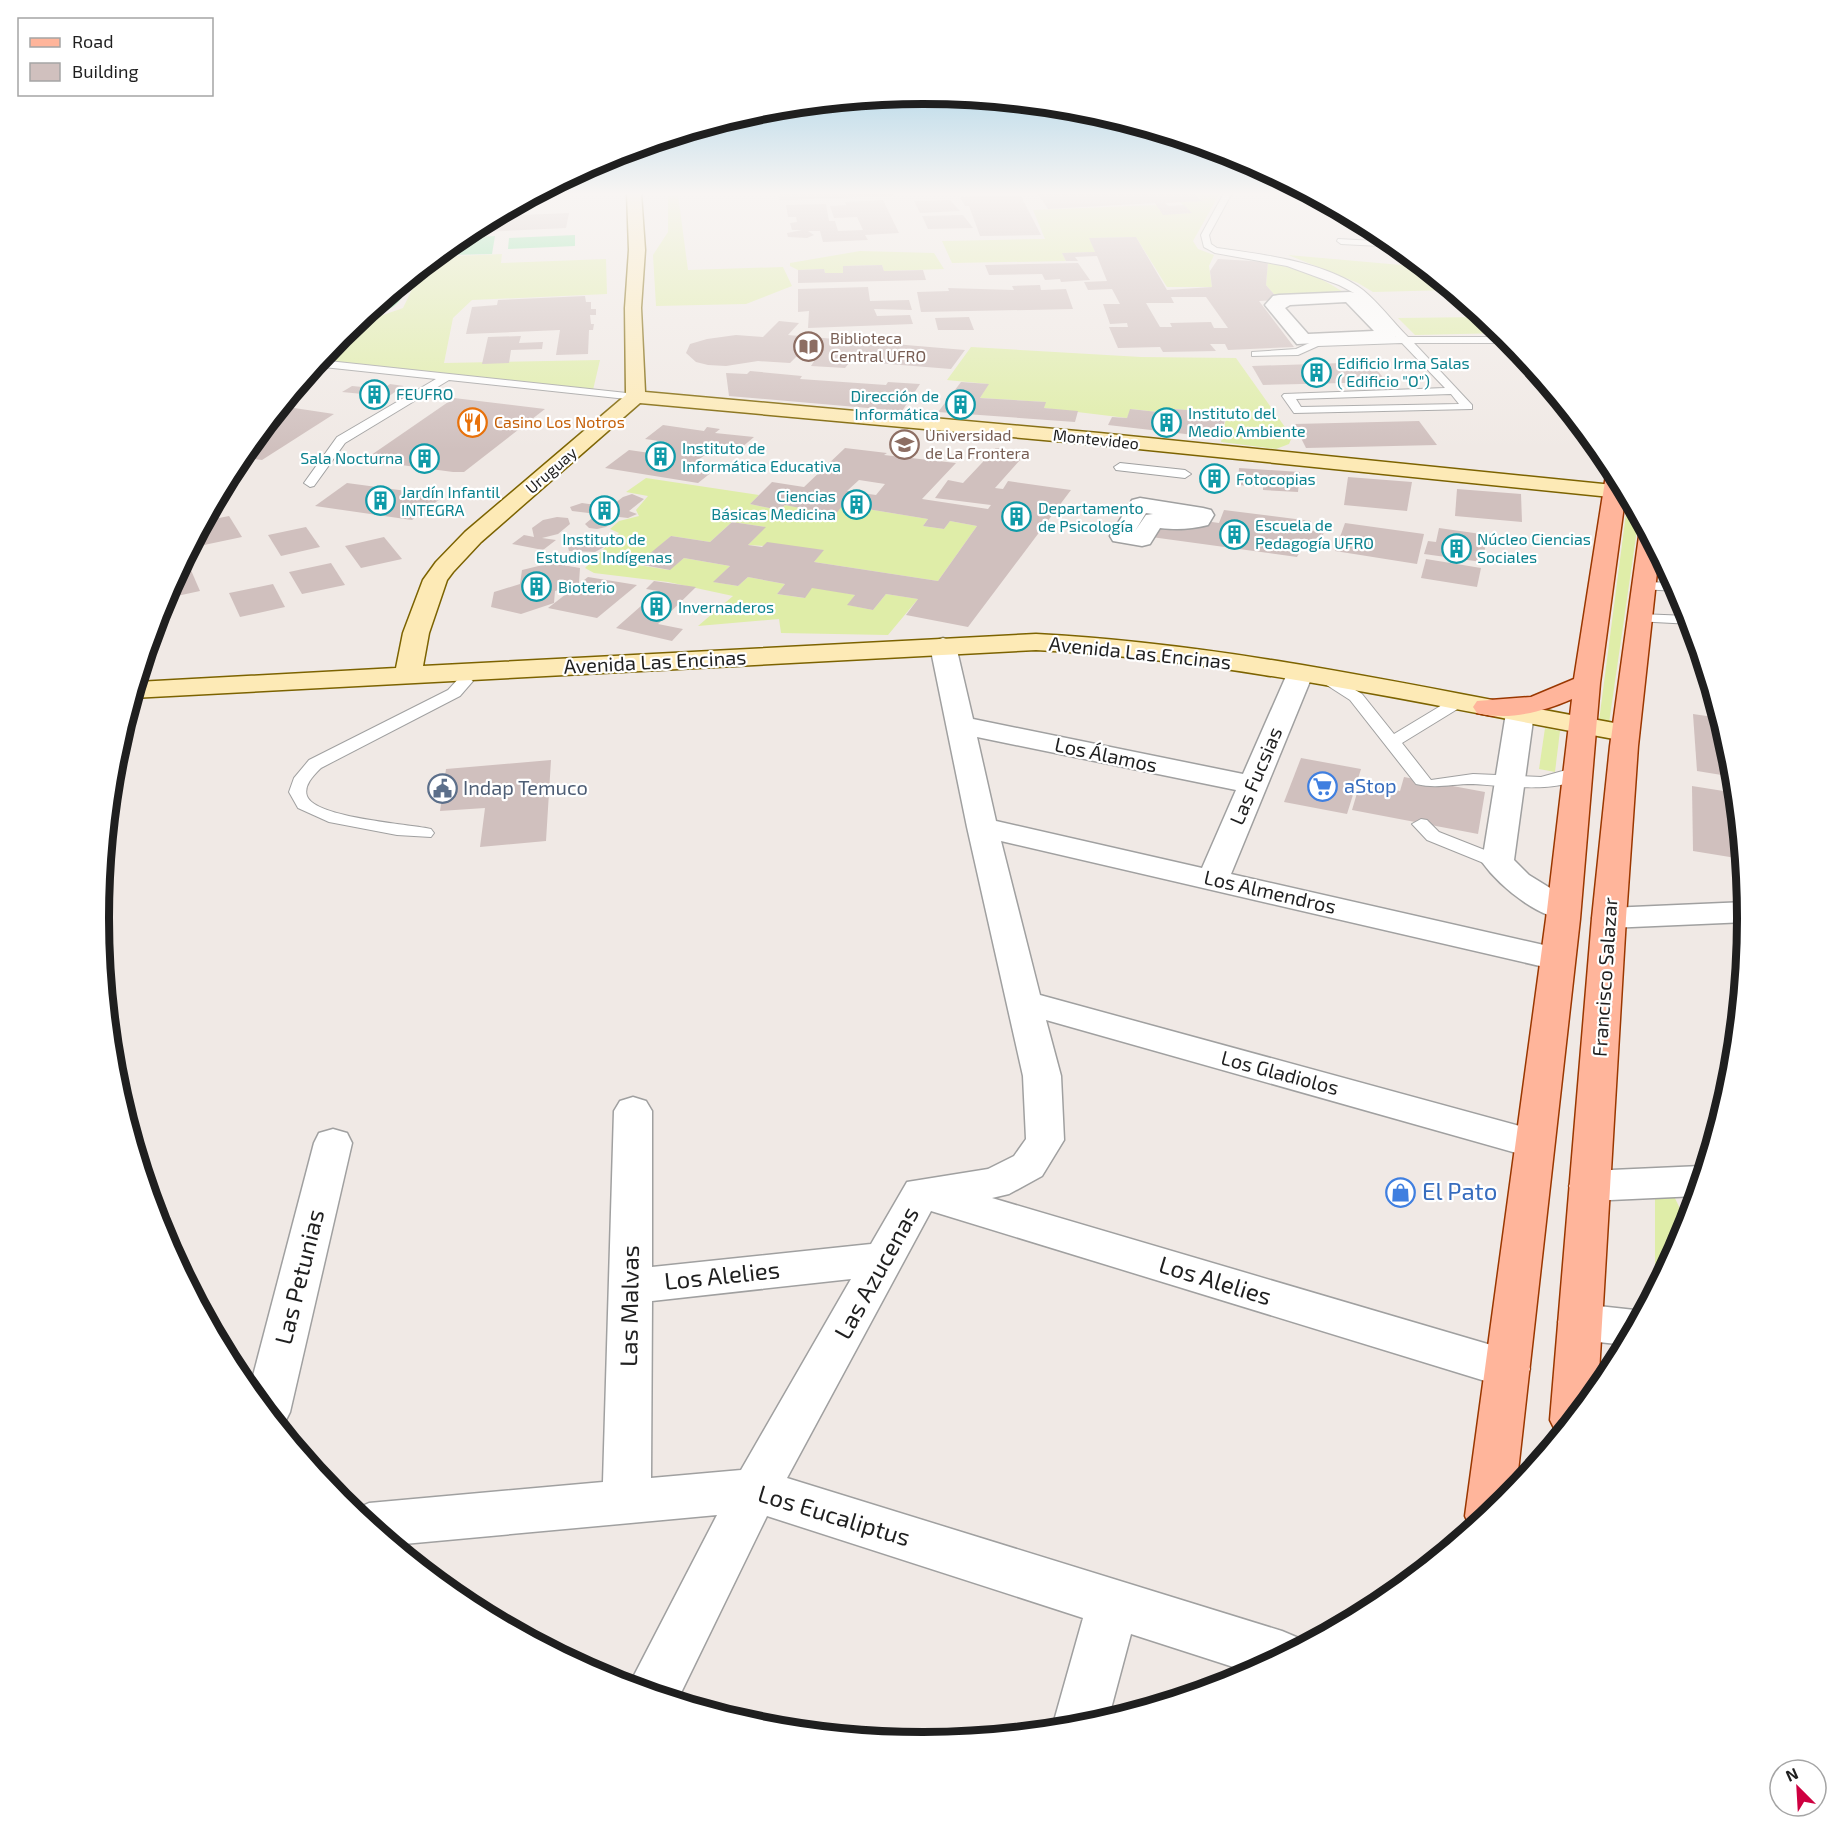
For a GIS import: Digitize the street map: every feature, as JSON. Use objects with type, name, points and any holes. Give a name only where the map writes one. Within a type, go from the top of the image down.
[{"type":"main road","points":[[635,279],[633,308],[636,397]]},
{"type":"main road","name":"Montevideo","points":[[636,397],[1613,486]]},
{"type":"main road","name":"Uruguay","points":[[420,680],[416,633],[435,580],[444,567],[473,537],[636,397]]},
{"type":"main road","points":[[1491,1501],[1564,911],[1581,725],[1619,496]]},
{"type":"main road","name":"Francisco Salazar","points":[[1575,1406],[1609,918],[1625,733],[1649,548]]},
{"type":"main road","points":[[317,682],[374,662],[399,648],[416,633],[433,647],[458,658],[529,669]]},
{"type":"main road","name":"Avenida Las Encinas","points":[[214,686],[278,692],[383,686],[529,669],[1036,642],[1117,646],[1300,674],[1625,733]]},
{"type":"main road","name":"Avenida Las Encinas","points":[[141,690],[317,682],[465,681],[507,676],[529,669]]},
{"type":"main road","points":[[1487,707],[1535,705],[1587,683]]},
{"type":"street","points":[[1350,297],[1388,336],[1303,340],[1274,304],[1282,304],[1279,300],[1350,297]]},
{"type":"street","name":"Las Azucenas","points":[[656,1687],[755,1490],[921,1193],[995,1183],[1028,1166],[1045,1140],[1042,1076],[982,827],[943,646]]},
{"type":"street","name":"Las Fucsias","points":[[1213,879],[1300,674]]},
{"type":"street","points":[[1520,713],[1498,862],[1518,882],[1564,911]]},
{"type":"street","name":"Los Álamos","points":[[961,725],[1251,785]]},
{"type":"street","name":"Los Almendros","points":[[982,827],[1557,959]]},
{"type":"street","points":[[1609,918],[1738,917]]},
{"type":"street","name":"Los Gladiolos","points":[[1026,1003],[1534,1143]]},
{"type":"street","name":"Las Malvas","points":[[627,1501],[633,1111]]},
{"type":"street","name":"Las Petunias","points":[[269,1403],[333,1143]]},
{"type":"street","points":[[1589,1186],[1693,1181]]},
{"type":"street","name":"Los Alelies","points":[[921,1193],[1508,1370]]},
{"type":"street","name":"Los Alelies","points":[[630,1286],[885,1259]]},
{"type":"street","points":[[1580,1322],[1627,1327]]},
{"type":"street","name":"Los Eucaliptus","points":[[380,1525],[755,1490],[1272,1654]]},
{"type":"street","points":[[1082,1717],[1113,1603]]},
{"type":"lane","points":[[1332,279],[1344,283],[1368,299],[1407,340],[1454,391],[1468,407],[1298,411],[1288,396],[1454,391]]},
{"type":"lane","points":[[1256,354],[1298,352],[1316,343],[1497,340]]},
{"type":"lane","points":[[327,364],[636,397]]},
{"type":"lane","points":[[310,483],[341,440],[447,377]]},
{"type":"lane","points":[[1120,466],[1185,474]]},
{"type":"lane","points":[[1644,586],[1667,587]]},
{"type":"lane","points":[[1640,618],[1680,620]]},
{"type":"lane","points":[[1328,679],[1356,697],[1392,742],[1429,781],[1460,778],[1542,784],[1577,772]]},
{"type":"lane","points":[[425,833],[383,828],[336,817],[304,804],[297,790],[303,778],[315,764],[454,693],[465,681]]},
{"type":"lane","points":[[1392,742],[1458,702]]},
{"type":"lane","points":[[1421,824],[1433,836],[1498,862]]},
{"type":"green space","points":[[419,279],[607,279],[607,294],[472,300],[453,318],[444,363],[600,360],[593,390],[328,362],[372,319],[403,308]]},
{"type":"green space","points":[[654,279],[789,279],[792,286],[746,304],[656,306]]},
{"type":"green space","points":[[1162,279],[1211,279],[1212,287],[1167,287]]},
{"type":"green space","points":[[1267,279],[1319,279],[1350,297],[1279,300],[1266,285]]},
{"type":"green space","points":[[1347,279],[1427,279],[1441,290],[1373,292]]},
{"type":"green space","points":[[407,288],[398,302],[376,315]]},
{"type":"green space","points":[[1472,317],[1490,333],[1415,335],[1398,318]]},
{"type":"green space","points":[[971,347],[1141,357],[1236,358],[1292,437],[1289,444],[1276,449],[1221,442],[1227,413],[1174,409],[1172,419],[1157,418],[1158,412],[1131,409],[1127,418],[1044,408],[1045,402],[980,398],[988,384],[947,380]]},
{"type":"green space","points":[[646,478],[759,495],[750,504],[779,510],[785,505],[835,514],[843,505],[928,519],[923,526],[944,529],[950,521],[977,526],[938,581],[814,562],[823,550],[748,545],[765,527],[732,522],[710,542],[671,536],[638,565],[669,570],[684,558],[730,566],[714,582],[738,586],[748,577],[785,584],[777,594],[804,598],[813,586],[855,595],[848,605],[873,610],[886,594],[918,599],[888,635],[781,633],[779,619],[698,626],[733,596],[668,582],[594,573],[585,568],[619,533],[610,529],[619,521],[639,516],[636,510],[648,496],[626,492]]},
{"type":"green space","points":[[1627,509],[1637,528],[1609,723],[1599,721]]},
{"type":"green space","points":[[1545,728],[1560,731],[1555,772],[1539,769]]},
{"type":"green space","points":[[1671,1190],[1682,1212],[1655,1276],[1655,1191]]},
{"type":"building","points":[[798,279],[926,280],[798,283]]},
{"type":"building","points":[[1044,279],[1089,279],[1090,280],[1061,282],[1060,279]]},
{"type":"building","points":[[1106,279],[1160,279],[1167,290],[1212,287],[1211,279],[1267,279],[1266,285],[1279,300],[1259,301],[1294,347],[1228,350],[1225,344],[1210,344],[1216,351],[1163,352],[1160,347],[1118,348],[1109,327],[1128,327],[1127,323],[1110,324],[1103,304],[1120,304],[1112,289],[1088,290],[1084,282],[1107,281]],"holes":[[[1171,297],[1206,297],[1228,328],[1214,328],[1211,322],[1170,323],[1172,327],[1160,327],[1146,303],[1174,303]]]},
{"type":"building","points":[[1040,285],[1041,290],[1066,289],[1073,309],[921,312],[917,292],[949,291],[948,288],[1014,290],[1012,286]]},
{"type":"building","points":[[868,287],[870,301],[909,300],[912,310],[874,309],[877,316],[910,315],[913,324],[808,328],[809,311],[798,312],[798,289]]},
{"type":"building","points":[[585,296],[586,302],[591,302],[591,309],[596,309],[596,315],[590,315],[591,324],[594,324],[593,330],[589,330],[588,354],[556,355],[560,330],[466,334],[472,307],[497,305],[498,300]]},
{"type":"building","points":[[969,317],[974,330],[938,330],[935,318]]},
{"type":"building","name":"Biblioteca Central UFRO","points":[[779,321],[799,323],[788,335],[965,350],[951,369],[851,361],[845,368],[811,366],[816,358],[796,357],[790,363],[758,361],[726,366],[708,365],[696,362],[686,353],[690,344],[707,339],[736,335],[763,337]]},
{"type":"building","points":[[521,336],[519,343],[543,342],[542,349],[511,350],[509,363],[482,364],[488,337]]},
{"type":"building","name":"Edificio Irma Salas ( Edificio \"O\")","points":[[1370,362],[1387,382],[1263,385],[1252,366]]},
{"type":"building","points":[[750,371],[802,376],[800,379],[886,385],[888,382],[920,384],[902,411],[729,396],[726,373],[747,374]]},
{"type":"building","points":[[961,382],[989,384],[980,398],[1046,402],[1044,408],[1078,411],[1075,422],[938,412]]},
{"type":"building","name":"FEUFRO","points":[[390,384],[404,386],[383,400],[369,398],[373,395],[342,392],[352,386],[383,389]]},
{"type":"building","name":"Casino Los Notros","points":[[454,398],[545,409],[464,472],[364,460]]},
{"type":"building","points":[[289,407],[334,414],[262,460],[251,459]]},
{"type":"building","name":"Instituto del Medio Ambiente","points":[[1130,409],[1158,412],[1157,418],[1172,419],[1174,409],[1227,413],[1220,438],[1108,425],[1112,417],[1127,418]]},
{"type":"building","points":[[1419,421],[1437,445],[1306,448],[1294,424]]},
{"type":"building","name":"Instituto de Informática Educativa","points":[[663,425],[704,431],[707,427],[720,429],[715,433],[754,437],[735,453],[711,450],[697,461],[722,464],[698,483],[605,468],[629,450],[650,453],[666,442],[645,439]]},
{"type":"building","points":[[845,448],[887,453],[884,455],[956,463],[922,499],[988,509],[991,505],[935,498],[948,480],[963,483],[996,448],[1027,452],[995,488],[1003,489],[1008,481],[1071,490],[968,627],[906,615],[918,599],[886,594],[873,610],[847,605],[855,595],[812,588],[805,598],[777,594],[785,584],[748,577],[738,586],[713,582],[730,566],[684,558],[670,570],[637,564],[671,536],[710,542],[732,522],[766,527],[748,545],[762,547],[767,542],[824,550],[814,562],[938,581],[977,526],[950,521],[944,529],[923,526],[928,519],[843,505],[835,515],[785,505],[779,510],[750,504],[772,482],[804,487]],"holes":[[[859,480],[885,484],[876,495],[847,491]]]},
{"type":"building","points":[[1239,468],[1300,472],[1298,492],[1263,490],[1263,487],[1238,485]]},
{"type":"building","name":"Fotocopias","points":[[1212,469],[1224,470],[1221,484],[1208,483]]},
{"type":"building","points":[[1348,477],[1412,482],[1407,511],[1344,505]]},
{"type":"building","name":"Jardín Infantil INTEGRA","points":[[347,483],[444,496],[412,520],[315,506]]},
{"type":"building","points":[[1457,489],[1521,494],[1522,522],[1455,516]]},
{"type":"building","name":"Instituto de Estudios Indígenas","points":[[632,494],[644,499],[629,511],[637,514],[628,518],[619,517],[606,527],[597,529],[589,528],[585,524],[597,514],[572,511],[570,507],[582,503],[610,507],[623,497]]},
{"type":"building","name":"Escuela de Pedagogía UFRO","points":[[1224,510],[1311,521],[1308,530],[1324,532],[1317,551],[1302,548],[1297,557],[1144,536],[1154,520],[1185,518],[1219,523]]},
{"type":"building","points":[[229,516],[242,537],[204,545],[201,541],[214,519]]},
{"type":"building","points":[[557,517],[568,518],[570,524],[558,534],[542,538],[556,540],[543,550],[512,544],[524,535],[534,537],[532,528],[543,520]]},
{"type":"building","points":[[1345,523],[1424,534],[1417,564],[1335,551]]},
{"type":"building","points":[[306,527],[320,547],[281,556],[268,535]]},
{"type":"building","name":"Núcleo Ciencias Sociales","points":[[1439,528],[1488,535],[1482,562],[1424,554],[1428,541],[1436,542]]},
{"type":"building","points":[[384,537],[402,559],[361,568],[345,546]]},
{"type":"building","points":[[581,537],[604,539],[606,546],[595,552],[569,551],[567,543]]},
{"type":"building","points":[[1426,559],[1481,568],[1477,587],[1421,578]]},
{"type":"building","points":[[331,563],[345,585],[302,594],[289,572]]},
{"type":"building","name":"Bioterio","points":[[551,563],[580,568],[579,583],[555,591],[554,603],[521,614],[491,607],[494,592],[520,584],[522,570]]},
{"type":"building","points":[[190,568],[200,591],[175,596],[187,569]]},
{"type":"building","name":"Bioterio","points":[[588,577],[637,585],[597,618],[548,608]]},
{"type":"building","name":"Invernaderos","points":[[654,581],[696,587],[658,624],[683,629],[672,641],[616,628],[658,591],[646,589]]},
{"type":"building","points":[[273,584],[285,607],[240,617],[229,593]]},
{"type":"building","points":[[1693,714],[1712,717],[1725,776],[1697,771]]},
{"type":"building","name":"aStop","points":[[1301,758],[1361,769],[1347,814],[1284,802]]},
{"type":"building","points":[[551,760],[546,841],[480,847],[485,808],[440,811],[446,769]]},
{"type":"building","points":[[1404,777],[1485,792],[1478,834],[1352,810],[1360,783],[1400,791]]},
{"type":"building","points":[[1692,786],[1728,792],[1735,858],[1693,851]]},
{"type":"place","name":"Biblioteca Central UFRO","points":[[809,347]]},
{"type":"place","name":"Edificio Irma Salas ( Edificio \"O\")","points":[[1316,372]]},
{"type":"place","name":"FEUFRO","points":[[375,394]]},
{"type":"place","name":"Dirección de Informática","points":[[960,405]]},
{"type":"place","name":"Casino Los Notros","points":[[473,422]]},
{"type":"place","name":"Instituto del Medio Ambiente","points":[[1167,422]]},
{"type":"place","name":"Universidad de La Frontera","points":[[904,444]]},
{"type":"place","name":"Instituto de Informática Educativa","points":[[661,457]]},
{"type":"place","name":"Sala Nocturna","points":[[424,458]]},
{"type":"place","name":"Fotocopias","points":[[1215,479]]},
{"type":"place","name":"Jardín Infantil INTEGRA","points":[[380,501]]},
{"type":"place","name":"Ciencias Básicas Medicina","points":[[857,505]]},
{"type":"place","name":"Instituto de Estudios Indígenas","points":[[604,511]]},
{"type":"place","name":"Departamento de Psicología","points":[[1017,517]]},
{"type":"place","name":"Escuela de Pedagogía UFRO","points":[[1234,534]]},
{"type":"place","name":"Núcleo Ciencias Sociales","points":[[1456,548]]},
{"type":"place","name":"Bioterio","points":[[537,587]]},
{"type":"place","name":"Invernaderos","points":[[657,607]]},
{"type":"place","name":"aStop","points":[[1323,786]]},
{"type":"place","name":"Indap Temuco","points":[[442,788]]},
{"type":"place","name":"El Pato","points":[[1401,1192]]}]
